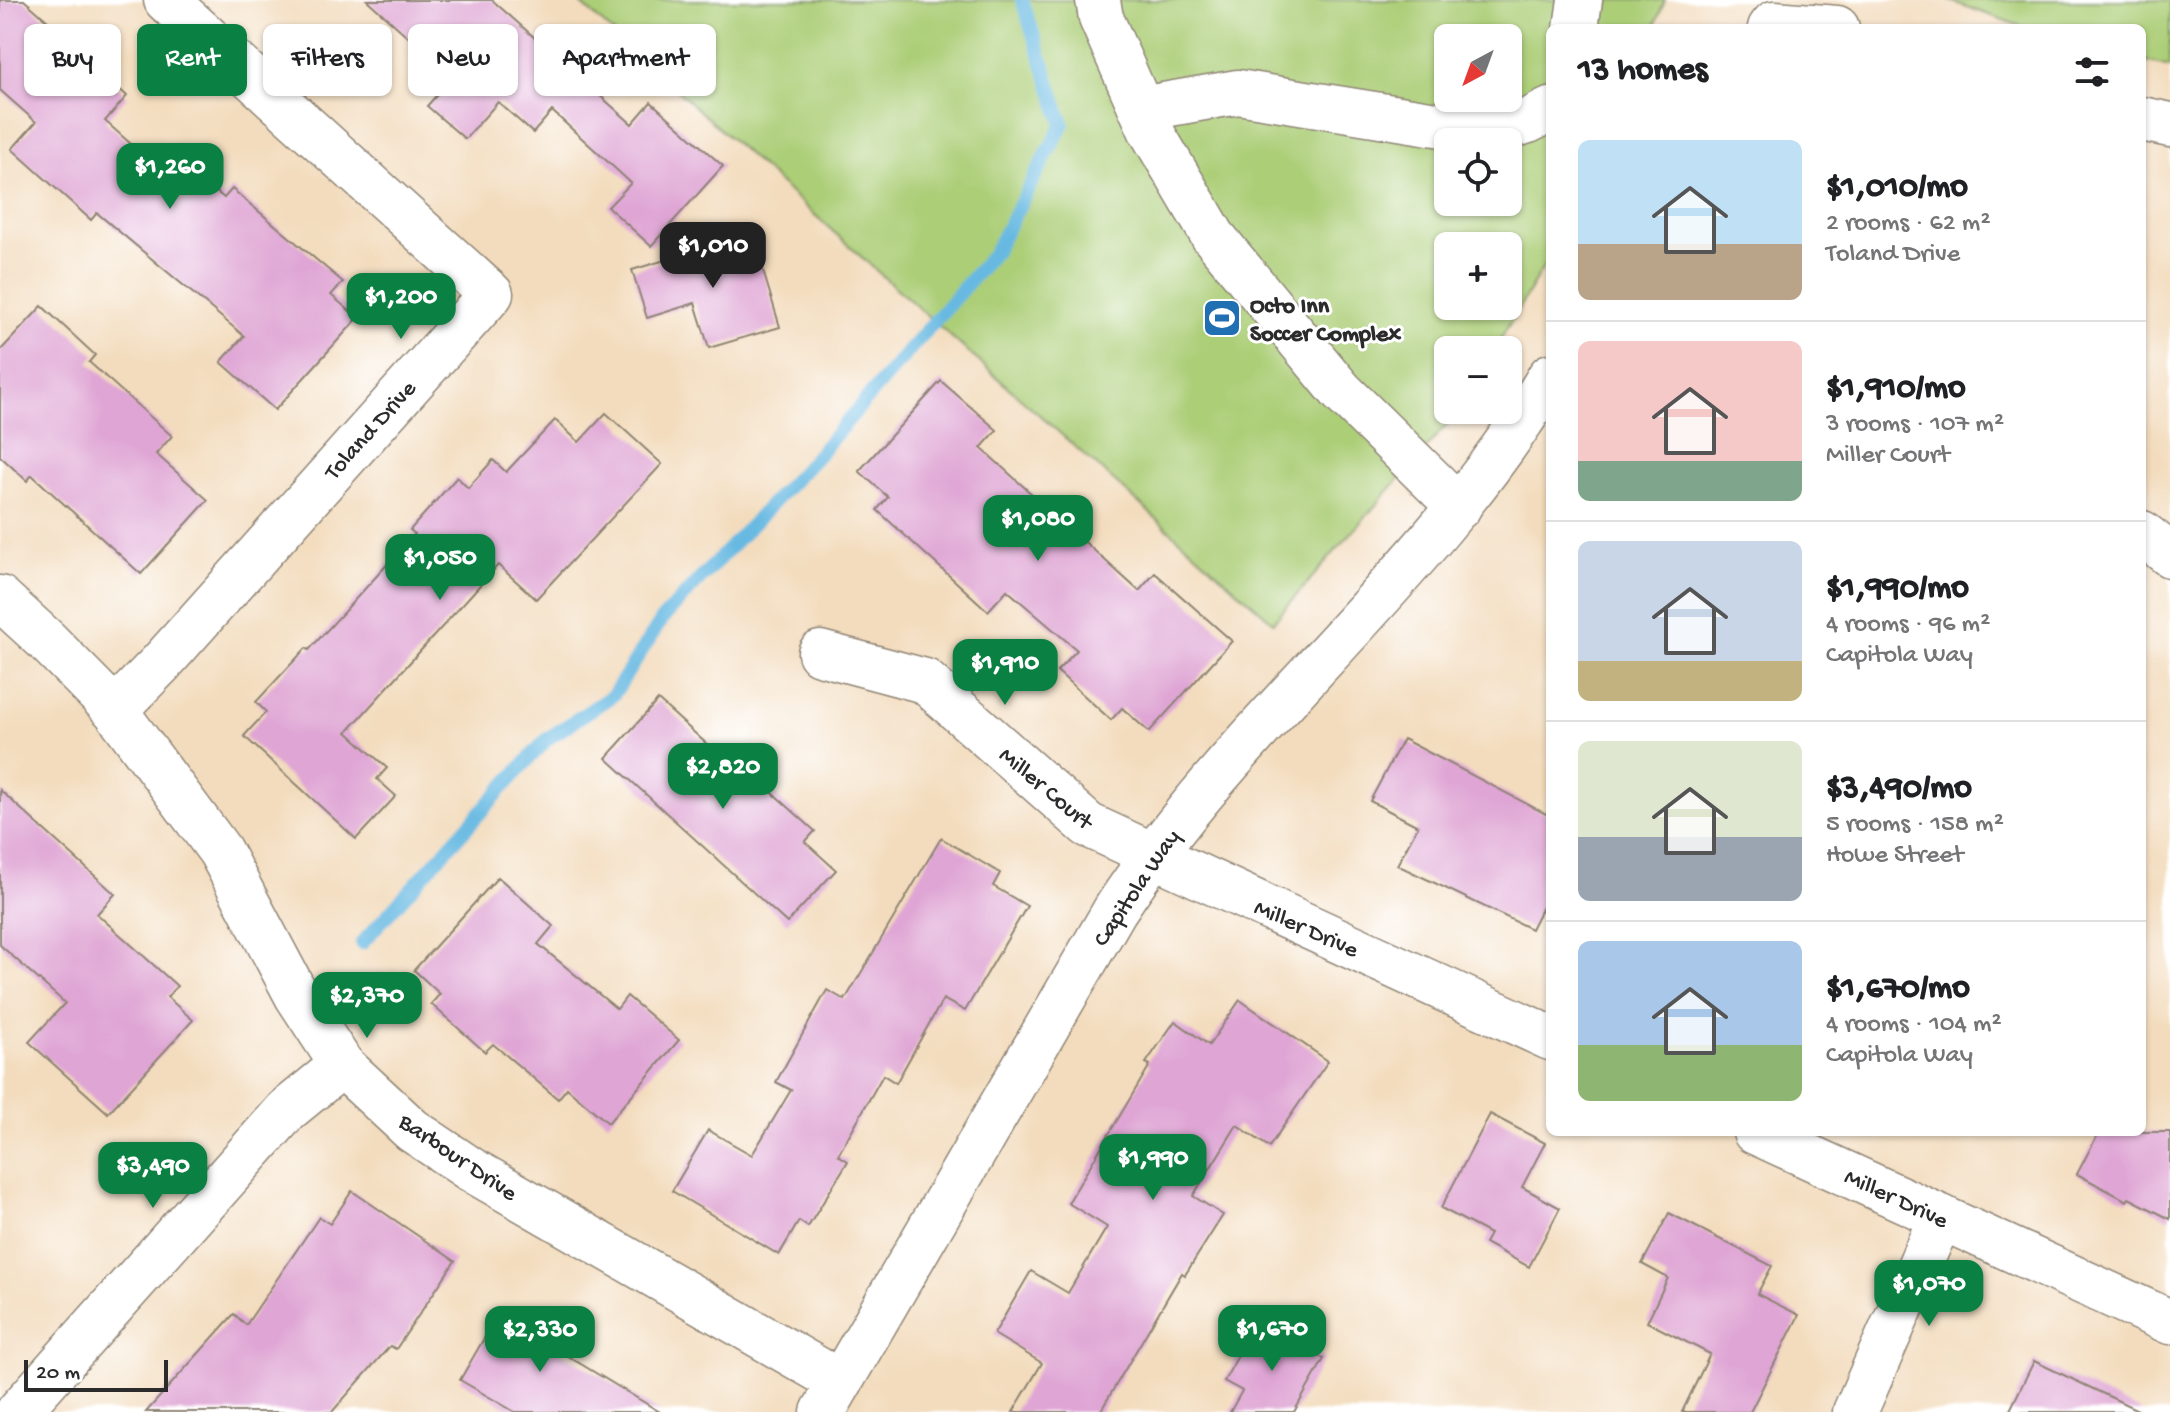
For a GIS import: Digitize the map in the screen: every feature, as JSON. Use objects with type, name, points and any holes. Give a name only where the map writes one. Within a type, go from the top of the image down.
[{"type":"street","name":"Toland Drive","points":[[115,710],[161,663],[491,294],[166,0]]},
{"type":"street","points":[[1098,0],[1101,18],[1150,129],[1213,236],[1341,391],[1459,507]]},
{"type":"street","points":[[1577,24],[1580,0]]},
{"type":"street","points":[[1141,109],[1238,92],[1492,133],[1546,112]]},
{"type":"street","points":[[2146,120],[2170,125]]},
{"type":"street","name":"Capitola Way","points":[[831,1397],[1115,910],[1151,856],[1239,752],[1459,507],[1546,382]]},
{"type":"street","points":[[2146,536],[2170,555]]},
{"type":"street","name":"Barbour Drive","points":[[0,598],[115,710],[220,851],[297,996],[342,1065],[412,1130],[831,1397]]},
{"type":"street","name":"Miller Court","points":[[820,653],[925,681],[1088,825],[1151,856]]},
{"type":"street","name":"Miller Drive","points":[[1151,856],[1546,1036]]},
{"type":"street","points":[[18,1412],[287,1110],[342,1065]]},
{"type":"street","name":"Miller Drive","points":[[1764,1136],[2170,1322]]},
{"type":"street","points":[[1855,1412],[1941,1217]]},
{"type":"green space","name":"Octo Inn Soccer Complex","points":[[577,0],[1665,0],[1656,24],[1546,24],[1546,263],[1522,303],[1522,232],[1434,232],[1434,320],[1512,320],[1502,336],[1434,336],[1434,424],[1447,424],[1273,622],[683,96],[716,96],[716,24],[604,24]]},
{"type":"green space","points":[[1947,0],[2170,0],[2170,67],[2146,61],[2146,24],[2015,24]]},
{"type":"building","points":[[0,0],[24,0],[51,24],[24,24],[24,96],[121,96],[121,90],[127,96],[105,121],[166,175],[179,160],[224,198],[232,189],[343,282],[331,295],[358,318],[275,410],[221,362],[244,336],[97,213],[91,220],[12,149],[36,122],[0,90]]},
{"type":"building","points":[[367,0],[492,0],[534,37],[534,96],[600,96],[632,124],[651,102],[723,166],[651,246],[608,207],[631,183],[552,111],[533,133],[498,102],[465,139],[427,106],[436,96],[518,96],[518,24],[408,24],[408,37]]},
{"type":"building","points":[[752,234],[780,327],[709,348],[695,303],[647,318],[632,270]]},
{"type":"building","points":[[42,306],[95,355],[89,362],[172,436],[156,454],[208,500],[141,574],[32,475],[27,481],[0,456],[0,351]]},
{"type":"building","points":[[941,381],[997,430],[981,448],[1139,591],[1155,573],[1232,641],[1149,732],[1122,708],[1111,720],[1057,671],[1077,650],[1007,590],[988,611],[877,510],[888,497],[859,471]]},
{"type":"building","points":[[606,413],[662,464],[536,599],[498,565],[347,732],[387,768],[377,779],[396,796],[356,839],[244,736],[266,712],[256,702],[306,648],[309,650],[415,534],[410,530],[457,477],[468,488],[493,460],[506,472],[555,420],[579,442]]},
{"type":"building","points":[[658,700],[760,792],[765,786],[815,831],[805,842],[836,870],[787,923],[606,758]]},
{"type":"building","points":[[1403,739],[1546,814],[1546,899],[1531,929],[1397,865],[1418,826],[1370,801]]},
{"type":"building","points":[[0,790],[115,894],[97,914],[177,986],[167,997],[193,1020],[108,1113],[29,1042],[65,1003],[0,945]]},
{"type":"building","points":[[941,838],[1000,873],[993,886],[1027,906],[965,1011],[943,999],[896,1083],[883,1075],[838,1155],[848,1161],[808,1227],[799,1221],[779,1255],[672,1191],[708,1130],[752,1155],[791,1090],[776,1082],[827,990],[845,1000]]},
{"type":"building","points":[[498,877],[553,926],[538,944],[617,1009],[627,996],[679,1040],[608,1123],[567,1088],[558,1099],[493,1044],[485,1052],[431,1004],[440,994],[414,970]]},
{"type":"building","points":[[1240,1000],[1328,1061],[1269,1147],[1237,1125],[1193,1196],[1223,1215],[1185,1275],[1182,1273],[1100,1412],[1013,1412],[1042,1363],[994,1334],[1031,1271],[1068,1293],[1107,1227],[1068,1203],[1150,1065],[1146,1063],[1175,1021],[1209,1045]]},
{"type":"building","points":[[1490,1114],[1545,1143],[1522,1187],[1560,1208],[1529,1267],[1485,1243],[1490,1234],[1441,1208]]},
{"type":"building","points":[[2146,1132],[2170,1132],[2170,1219],[2129,1198],[2127,1201],[2077,1174],[2097,1136],[2146,1136]]},
{"type":"building","points":[[352,1191],[455,1261],[396,1349],[390,1346],[332,1412],[146,1412],[234,1314],[246,1325],[319,1217],[330,1224]]},
{"type":"building","points":[[1669,1213],[1772,1266],[1757,1294],[1799,1315],[1750,1412],[1682,1412],[1710,1354],[1647,1322],[1668,1278],[1642,1264]]},
{"type":"building","points":[[501,1309],[565,1346],[561,1352],[660,1412],[515,1412],[460,1380]]},
{"type":"building","points":[[1257,1321],[1324,1359],[1294,1412],[1230,1412],[1242,1391],[1224,1381]]},
{"type":"building","points":[[2034,1361],[2142,1412],[2009,1412]]},
{"type":"waterway","points":[[362,943],[547,739],[613,695],[663,618],[816,457],[994,253],[1063,124],[1022,0]]},
{"type":"place","name":"Octo Inn Soccer Complex","points":[[1222,318]]}]
